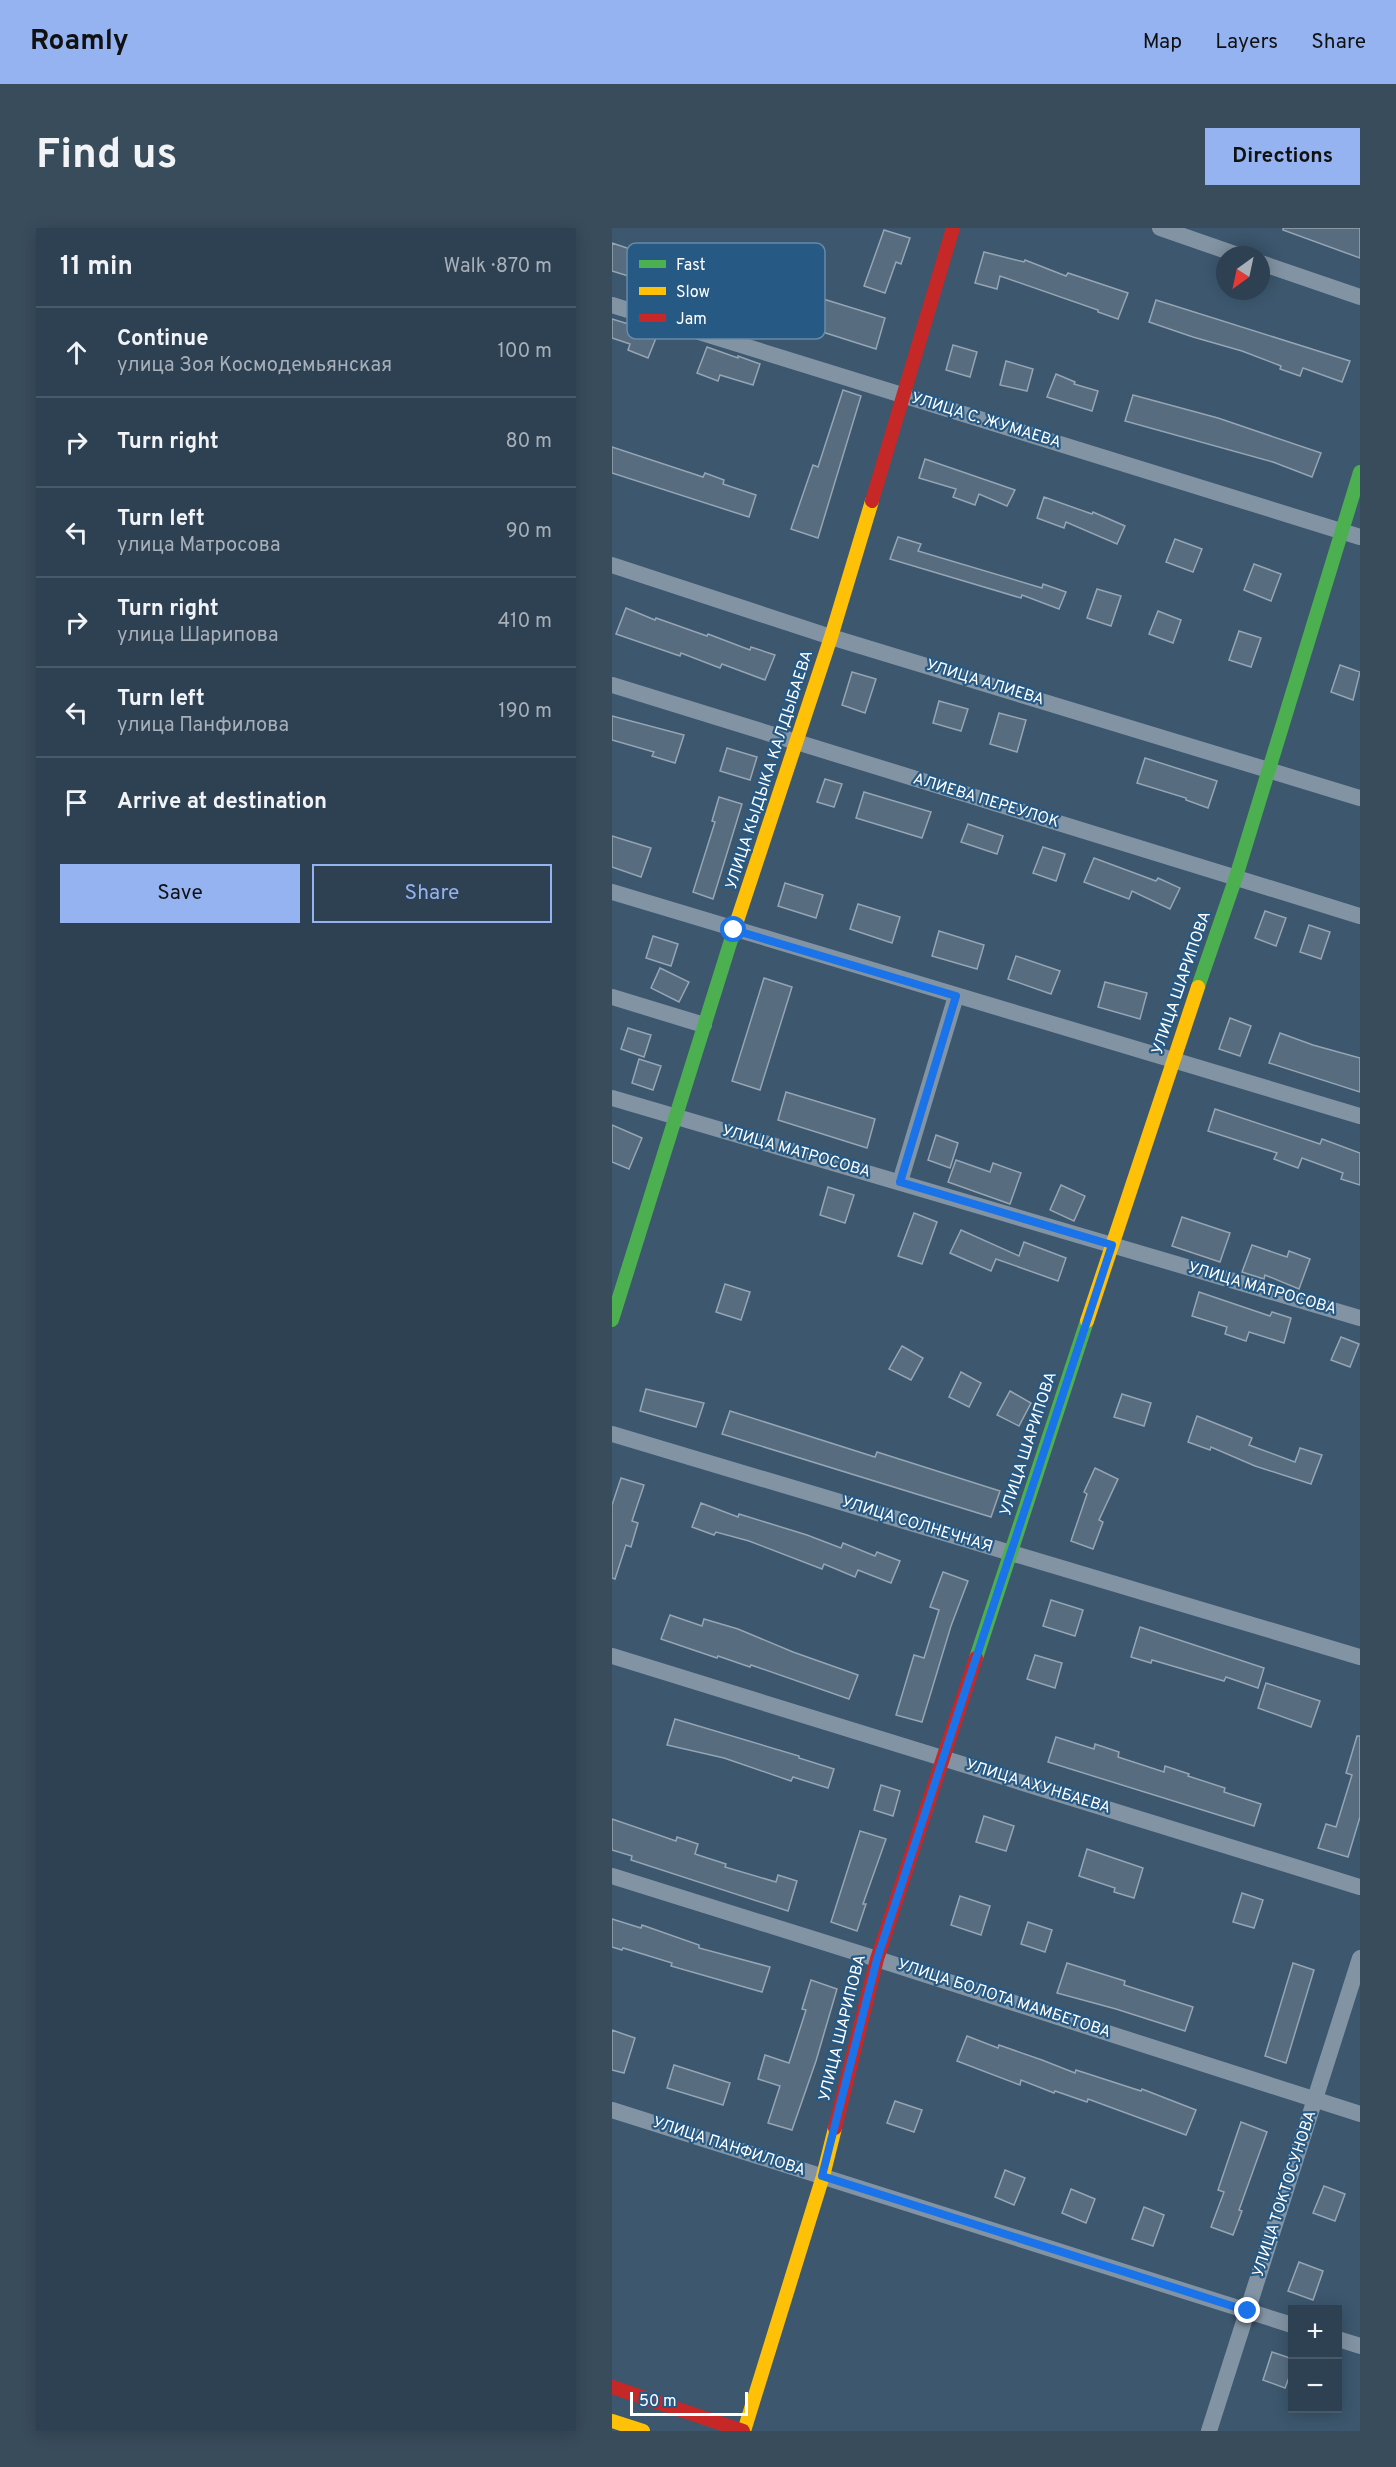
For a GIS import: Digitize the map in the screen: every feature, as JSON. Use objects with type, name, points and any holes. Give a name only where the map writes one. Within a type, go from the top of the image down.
[{"type":"street","name":"УЛИЦА КЫДЫКА КАЛДЫБАЕВА","points":[[612,1320],[616,1294],[831,637],[953,228]]},
{"type":"street","points":[[1160,228],[1216,247]]},
{"type":"street","points":[[1270,266],[1360,297]]},
{"type":"street","name":"УЛИЦА С. ЖУМАЕВА","points":[[612,305],[627,310]]},
{"type":"street","name":"УЛИЦА С. ЖУМАЕВА","points":[[721,339],[1360,537]]},
{"type":"street","name":"УЛИЦА ШАРИПОВА","points":[[743,2431],[822,2176],[877,1959],[1173,1060],[1236,877],[1360,472]]},
{"type":"street","name":"УЛИЦА АЛИЕВА","points":[[612,565],[831,637],[1360,798]]},
{"type":"street","name":"АЛИЕВА ПЕРЕУЛОК","points":[[612,685],[1360,916]]},
{"type":"street","points":[[612,892],[1360,1116]]},
{"type":"street","points":[[900,1182],[956,996]]},
{"type":"street","points":[[612,997],[704,1024]]},
{"type":"street","name":"УЛИЦА МАТРОСОВА","points":[[612,1098],[1360,1318]]},
{"type":"street","name":"УЛИЦА СОЛНЕЧНАЯ","points":[[612,1434],[1360,1657]]},
{"type":"street","name":"УЛИЦА АХУНБАЕВА","points":[[612,1656],[1360,1887]]},
{"type":"street","name":"УЛИЦА БОЛОТА МАМБЕТОВА","points":[[612,1876],[1360,2114]]},
{"type":"street","name":"УЛИЦА ТОКТОСУНОВА","points":[[1209,2431],[1360,1958]]},
{"type":"street","name":"УЛИЦА ПАНФИЛОВА","points":[[612,2110],[1288,2323]]},
{"type":"street","points":[[1342,2340],[1360,2346]]},
{"type":"street","points":[[612,2387],[743,2431]]},
{"type":"street","points":[[612,2421],[643,2431]]},
{"type":"building","points":[[1283,228],[1360,228],[1360,258],[1283,230]]},
{"type":"building","points":[[884,230],[910,238],[901,264],[896,262],[885,293],[864,286]]},
{"type":"building","points":[[612,243],[627,248],[627,276],[612,271]]},
{"type":"building","points":[[984,252],[1024,262],[1025,260],[1066,276],[1068,273],[1128,293],[1118,319],[1000,276],[997,289],[975,283]]},
{"type":"building","points":[[825,300],[885,318],[876,349],[825,333]]},
{"type":"building","points":[[1156,300],[1350,361],[1342,382],[1303,368],[1300,376],[1242,351],[1149,322]]},
{"type":"building","points":[[612,319],[627,324],[627,339],[656,339],[648,358],[628,350],[630,344],[612,338]]},
{"type":"building","points":[[953,345],[977,352],[970,377],[946,370]]},
{"type":"building","points":[[707,347],[760,364],[753,385],[720,375],[718,381],[697,373]]},
{"type":"building","points":[[1006,361],[1033,369],[1027,391],[1000,385]]},
{"type":"building","points":[[1056,374],[1075,382],[1074,384],[1098,391],[1092,411],[1047,397]]},
{"type":"building","points":[[843,390],[861,396],[818,538],[791,529],[813,465],[818,467]]},
{"type":"building","points":[[1133,395],[1218,418],[1321,453],[1312,477],[1273,462],[1125,421]]},
{"type":"building","points":[[612,447],[703,477],[705,473],[724,480],[723,484],[756,495],[749,517],[612,473]]},
{"type":"building","points":[[925,459],[1015,490],[1007,506],[979,494],[975,505],[953,497],[956,489],[919,478]]},
{"type":"building","points":[[1044,497],[1092,514],[1093,512],[1125,526],[1117,544],[1066,522],[1064,528],[1037,518]]},
{"type":"building","points":[[898,537],[921,544],[918,551],[1042,588],[1043,584],[1066,592],[1059,609],[1022,595],[1021,598],[890,559]]},
{"type":"building","points":[[1175,539],[1202,549],[1193,572],[1166,562]]},
{"type":"building","points":[[1254,564],[1281,574],[1271,601],[1244,590]]},
{"type":"building","points":[[1097,589],[1121,596],[1111,626],[1087,618]]},
{"type":"building","points":[[626,608],[655,620],[656,618],[707,636],[708,634],[750,650],[751,647],[775,655],[765,680],[722,664],[720,668],[681,653],[680,656],[616,634]]},
{"type":"building","points":[[1158,611],[1181,620],[1173,643],[1149,634]]},
{"type":"building","points":[[1239,631],[1261,638],[1251,667],[1229,660]]},
{"type":"building","points":[[1340,665],[1360,672],[1353,700],[1331,692]]},
{"type":"building","points":[[852,672],[876,679],[865,713],[842,705]]},
{"type":"building","points":[[939,701],[968,709],[961,731],[933,723]]},
{"type":"building","points":[[999,713],[1026,720],[1017,752],[990,744]]},
{"type":"building","points":[[612,716],[684,735],[675,763],[652,756],[654,752],[612,740]]},
{"type":"building","points":[[727,748],[757,757],[750,780],[720,771]]},
{"type":"building","points":[[1145,758],[1217,781],[1208,808],[1186,800],[1186,798],[1137,783]]},
{"type":"building","points":[[825,779],[842,784],[834,807],[817,802]]},
{"type":"building","points":[[864,792],[931,812],[922,838],[856,818]]},
{"type":"building","points":[[719,797],[742,804],[713,899],[693,892],[715,822],[712,821]]},
{"type":"building","points":[[968,824],[1003,836],[997,854],[961,842]]},
{"type":"building","points":[[612,836],[651,848],[641,877],[612,867]]},
{"type":"building","points":[[1043,847],[1065,854],[1056,881],[1033,873]]},
{"type":"building","points":[[1094,858],[1156,881],[1158,878],[1180,888],[1170,909],[1132,891],[1129,899],[1084,882]]},
{"type":"building","points":[[785,883],[823,895],[816,918],[778,906]]},
{"type":"building","points":[[858,904],[900,917],[892,943],[850,929]]},
{"type":"building","points":[[1265,911],[1286,918],[1276,946],[1255,938]]},
{"type":"building","points":[[1309,925],[1330,932],[1321,959],[1300,952]]},
{"type":"building","points":[[939,931],[984,945],[977,969],[932,956]]},
{"type":"building","points":[[653,936],[678,944],[671,966],[646,958]]},
{"type":"building","points":[[1016,956],[1060,971],[1051,994],[1008,979]]},
{"type":"building","points":[[660,968],[689,982],[679,1002],[651,988]]},
{"type":"building","points":[[764,978],[792,987],[760,1090],[732,1081]]},
{"type":"building","points":[[1105,982],[1147,993],[1140,1019],[1098,1007]]},
{"type":"building","points":[[1230,1018],[1251,1026],[1240,1056],[1219,1049]]},
{"type":"building","points":[[628,1028],[651,1035],[644,1057],[621,1049]]},
{"type":"building","points":[[1280,1033],[1360,1058],[1360,1092],[1269,1063]]},
{"type":"building","points":[[639,1059],[661,1066],[653,1090],[632,1083]]},
{"type":"building","points":[[786,1092],[875,1119],[867,1148],[778,1120]]},
{"type":"building","points":[[1215,1109],[1320,1144],[1322,1139],[1360,1153],[1360,1185],[1341,1179],[1343,1173],[1302,1158],[1298,1168],[1274,1159],[1277,1153],[1208,1131]]},
{"type":"building","points":[[612,1125],[642,1138],[629,1169],[612,1162]]},
{"type":"building","points":[[936,1135],[958,1143],[950,1168],[928,1160]]},
{"type":"building","points":[[956,1160],[990,1172],[993,1163],[1021,1173],[1010,1204],[948,1182]]},
{"type":"building","points":[[1061,1185],[1085,1196],[1074,1221],[1050,1210]]},
{"type":"building","points":[[828,1187],[854,1195],[845,1223],[820,1215]]},
{"type":"building","points":[[914,1213],[937,1222],[922,1264],[898,1256]]},
{"type":"building","points":[[1182,1217],[1230,1233],[1220,1262],[1172,1246]]},
{"type":"building","points":[[961,1230],[1019,1256],[1024,1242],[1066,1258],[1058,1281],[996,1259],[991,1271],[950,1253]]},
{"type":"building","points":[[1252,1245],[1287,1257],[1289,1251],[1310,1259],[1299,1289],[1265,1275],[1264,1279],[1242,1272]]},
{"type":"building","points":[[725,1284],[750,1292],[741,1320],[716,1312]]},
{"type":"building","points":[[1199,1292],[1270,1316],[1272,1312],[1291,1318],[1284,1343],[1249,1332],[1246,1341],[1225,1334],[1227,1327],[1192,1316]]},
{"type":"building","points":[[1341,1337],[1359,1344],[1350,1367],[1331,1360]]},
{"type":"building","points":[[902,1346],[923,1358],[911,1380],[889,1369]]},
{"type":"building","points":[[961,1372],[981,1383],[969,1407],[949,1397]]},
{"type":"building","points":[[646,1389],[704,1403],[696,1427],[640,1411]]},
{"type":"building","points":[[1010,1391],[1031,1403],[1019,1426],[997,1415]]},
{"type":"building","points":[[1122,1394],[1151,1403],[1144,1426],[1114,1417]]},
{"type":"building","points":[[730,1411],[875,1457],[877,1452],[1000,1491],[991,1517],[722,1434]]},
{"type":"building","points":[[1197,1416],[1252,1438],[1249,1445],[1295,1462],[1300,1448],[1322,1455],[1311,1484],[1255,1466],[1211,1447],[1210,1450],[1188,1442]]},
{"type":"building","points":[[1095,1468],[1118,1479],[1099,1520],[1103,1522],[1093,1549],[1071,1541],[1087,1494],[1084,1492]]},
{"type":"building","points":[[621,1478],[644,1485],[632,1521],[638,1523],[631,1547],[626,1545],[615,1579],[612,1578],[612,1505]]},
{"type":"building","points":[[701,1503],[738,1517],[739,1514],[841,1548],[843,1543],[875,1556],[877,1552],[900,1561],[891,1583],[858,1570],[855,1577],[824,1564],[822,1569],[749,1541],[716,1532],[714,1535],[692,1527]]},
{"type":"building","points":[[943,1572],[968,1581],[951,1626],[922,1722],[896,1715],[914,1655],[924,1658],[939,1610],[930,1607]]},
{"type":"building","points":[[1051,1600],[1083,1610],[1075,1636],[1043,1626]]},
{"type":"building","points":[[670,1615],[702,1626],[704,1619],[738,1629],[858,1675],[849,1699],[751,1665],[750,1667],[718,1656],[717,1658],[661,1639]]},
{"type":"building","points":[[1140,1627],[1264,1668],[1258,1688],[1226,1677],[1224,1681],[1152,1660],[1151,1663],[1131,1657]]},
{"type":"building","points":[[1035,1655],[1062,1663],[1055,1688],[1027,1679]]},
{"type":"building","points":[[1266,1683],[1320,1701],[1311,1727],[1258,1708]]},
{"type":"building","points":[[675,1719],[799,1756],[799,1758],[834,1769],[828,1788],[793,1777],[791,1781],[724,1758],[667,1745]]},
{"type":"building","points":[[1357,1736],[1360,1736],[1360,1817],[1348,1857],[1318,1848],[1326,1824],[1336,1827],[1352,1775],[1346,1773]]},
{"type":"building","points":[[1056,1737],[1094,1749],[1095,1744],[1119,1752],[1118,1757],[1164,1772],[1165,1766],[1225,1788],[1224,1792],[1261,1804],[1254,1826],[1048,1762]]},
{"type":"building","points":[[881,1785],[900,1791],[893,1816],[874,1810]]},
{"type":"building","points":[[984,1816],[1014,1826],[1006,1851],[976,1842]]},
{"type":"building","points":[[612,1819],[676,1841],[677,1837],[698,1844],[695,1854],[726,1864],[725,1867],[776,1882],[778,1875],[797,1881],[788,1911],[631,1860],[632,1856],[612,1850]]},
{"type":"building","points":[[860,1831],[886,1839],[863,1904],[866,1904],[857,1931],[831,1922]]},
{"type":"building","points":[[1087,1849],[1143,1868],[1134,1898],[1114,1892],[1115,1888],[1079,1876]]},
{"type":"building","points":[[1242,1893],[1263,1900],[1254,1928],[1233,1922]]},
{"type":"building","points":[[960,1896],[990,1906],[981,1935],[951,1925]]},
{"type":"building","points":[[612,1919],[641,1928],[642,1925],[699,1945],[699,1948],[770,1967],[762,1992],[671,1966],[672,1963],[623,1948],[622,1950],[612,1947]]},
{"type":"building","points":[[1028,1922],[1052,1930],[1045,1952],[1021,1944]]},
{"type":"building","points":[[1067,1963],[1125,1981],[1124,1985],[1193,2007],[1185,2031],[1057,1993]]},
{"type":"building","points":[[1293,1963],[1314,1970],[1286,2063],[1265,2056]]},
{"type":"building","points":[[811,1980],[837,1989],[816,2061],[792,2130],[768,2123],[780,2086],[758,2079],[765,2055],[789,2063],[806,2010],[802,2009]]},
{"type":"building","points":[[612,2030],[635,2038],[624,2073],[612,2070]]},
{"type":"building","points":[[967,2036],[998,2048],[999,2045],[1075,2073],[1076,2070],[1141,2091],[1142,2089],[1196,2110],[1186,2135],[1088,2099],[1087,2102],[1055,2091],[1054,2093],[1021,2080],[1020,2085],[957,2061]]},
{"type":"building","points":[[674,2065],[730,2083],[723,2105],[667,2088]]},
{"type":"building","points":[[895,2101],[922,2110],[914,2132],[887,2123]]},
{"type":"building","points":[[1241,2122],[1267,2132],[1239,2210],[1242,2211],[1233,2235],[1211,2227],[1224,2192],[1218,2190]]},
{"type":"building","points":[[1005,2170],[1025,2178],[1014,2205],[995,2197]]},
{"type":"building","points":[[1324,2186],[1345,2194],[1335,2221],[1313,2213]]},
{"type":"building","points":[[1071,2189],[1095,2199],[1086,2223],[1062,2213]]},
{"type":"building","points":[[1144,2207],[1164,2215],[1153,2246],[1132,2239]]},
{"type":"building","points":[[1299,2262],[1323,2271],[1313,2300],[1288,2291]]},
{"type":"building","points":[[1272,2352],[1288,2357],[1288,2380],[1285,2388],[1263,2380]]},
{"type":"traffic: fast","points":[[1198,987],[1236,877],[1360,472]]},
{"type":"traffic: fast","points":[[612,1320],[737,921]]},
{"type":"traffic: fast","points":[[976,1658],[1087,1321]]},
{"type":"traffic: slow","points":[[737,921],[831,637],[872,501]]},
{"type":"traffic: slow","points":[[1087,1321],[1198,987]]},
{"type":"traffic: slow","points":[[744,2431],[823,2176],[835,2128]]},
{"type":"traffic: slow","points":[[612,2421],[643,2431]]},
{"type":"traffic: jam","points":[[872,501],[953,228]]},
{"type":"traffic: jam","points":[[835,2128],[877,1959],[976,1658]]},
{"type":"traffic: jam","points":[[612,2387],[743,2431]]},
{"type":"route","points":[[734,930],[956,996],[900,1182],[1112,1245],[877,1959],[822,2176],[1248,2311]]}]
